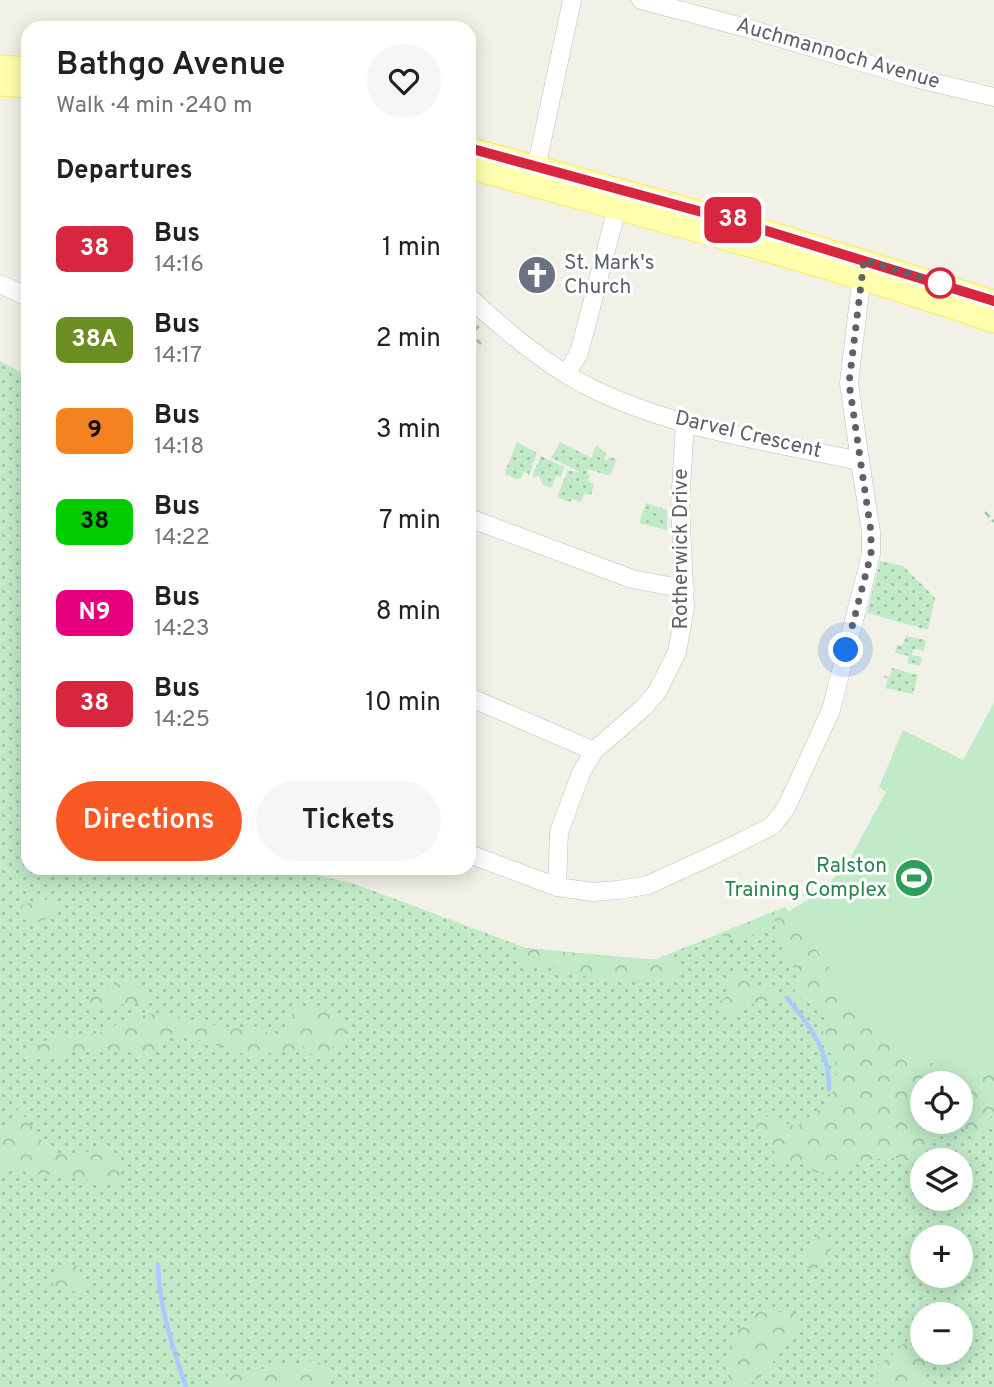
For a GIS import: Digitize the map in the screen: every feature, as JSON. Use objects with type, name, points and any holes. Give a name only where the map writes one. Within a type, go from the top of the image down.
[{"type":"main road","points":[[0,66],[21,68]]},
{"type":"main road","points":[[0,85],[21,86]]},
{"type":"main road","points":[[476,151],[534,176]]},
{"type":"main road","points":[[476,169],[534,176],[729,229],[987,309]]},
{"type":"street","points":[[534,176],[572,0]]},
{"type":"street","name":"Auchmannoch Avenue","points":[[641,0],[915,78],[994,97]]},
{"type":"street","points":[[566,374],[579,353],[619,199]]},
{"type":"street","points":[[476,858],[557,887],[593,892],[648,885],[734,846],[778,822],[831,709],[871,554],[871,532],[849,383],[863,269]]},
{"type":"street","points":[[0,284],[21,294]]},
{"type":"street","name":"Darvel Crescent","points":[[476,305],[515,338],[566,374],[620,400],[685,423],[860,460]]},
{"type":"street","name":"Rotherwick Drive","points":[[557,887],[559,832],[581,773],[594,751],[643,708],[663,682],[677,652],[683,630],[685,589],[680,505],[685,423]]},
{"type":"street","points":[[476,521],[632,579],[685,589]]},
{"type":"street","points":[[476,699],[594,751]]},
{"type":"path","points":[[476,328],[488,316]]},
{"type":"path","points":[[476,339],[481,344]]},
{"type":"path","points":[[985,512],[994,522]]},
{"type":"green space","points":[[0,361],[21,372],[21,875],[317,875],[355,884],[526,948],[654,960],[785,907],[874,1029],[908,1058],[994,1075],[994,1387],[0,1387]]},
{"type":"green space","points":[[517,442],[537,453],[528,477],[528,473],[524,472],[521,478],[517,479],[505,472]]},
{"type":"green space","points":[[560,442],[591,458],[596,445],[607,454],[604,458],[606,461],[609,457],[617,459],[610,476],[588,469],[588,481],[594,484],[591,495],[584,494],[581,502],[572,499],[570,502],[557,497],[568,470],[582,473],[551,458]]},
{"type":"green space","points":[[541,456],[564,467],[561,477],[556,476],[551,488],[543,485],[538,475],[534,478],[532,476]]},
{"type":"green space","points":[[646,503],[667,510],[667,530],[639,523]]},
{"type":"green space","points":[[880,561],[903,566],[935,598],[928,630],[867,613]]},
{"type":"green space","points":[[906,636],[926,640],[924,651],[914,649],[912,655],[922,657],[920,666],[907,663],[909,656],[895,653],[897,645],[902,646]]},
{"type":"green space","points":[[892,668],[918,675],[913,694],[885,688],[888,679],[883,678],[890,677]]},
{"type":"green space","name":"Ralston Training Complex","points":[[994,703],[994,1075],[908,1058],[874,1029],[788,912],[822,891],[847,864],[886,792],[879,787],[903,730],[963,760]]},
{"type":"green space","points":[[44,899],[55,907],[51,917],[35,922],[19,918],[22,905]]},
{"type":"green space","points":[[785,907],[874,1029],[908,1058],[994,1075],[994,1111],[984,1130],[973,1133],[973,1071],[910,1071],[910,1134],[934,1134],[925,1148],[910,1148],[910,1158],[864,1160],[845,1171],[815,1173],[801,1162],[782,1163],[756,1127],[763,1115],[796,1127],[822,1107],[834,1090],[837,1066],[822,1038],[826,1021],[825,1010],[794,995],[800,975],[781,946],[774,912]]},
{"type":"green space","points":[[770,913],[769,921],[749,938],[725,937],[720,933]]},
{"type":"green space","points":[[516,948],[673,961],[681,968],[680,977],[672,980],[642,981],[562,974],[556,967],[548,964],[540,968],[521,963]]},
{"type":"green space","points":[[741,970],[758,986],[774,989],[782,997],[781,1003],[760,1000],[737,1013],[721,1016],[715,1005],[726,997],[731,979]]},
{"type":"green space","points":[[132,980],[141,985],[148,995],[143,1003],[124,1004],[95,1011],[89,1007],[89,1000],[100,989]]},
{"type":"green space","points":[[305,1006],[342,1015],[348,1027],[344,1039],[334,1044],[331,1053],[322,1057],[308,1053],[302,1044],[289,1052],[251,1056],[171,1034],[159,1049],[147,1055],[121,1051],[76,1051],[59,1057],[30,1059],[27,1056],[47,1040],[99,1033],[131,1018],[164,1012],[225,1029],[253,1027],[279,1036],[294,1011]]},
{"type":"green space","points":[[18,1108],[47,1151],[77,1156],[89,1151],[103,1150],[118,1159],[120,1181],[109,1183],[0,1168],[0,1140]]},
{"type":"green space","points":[[817,1236],[832,1240],[830,1255],[815,1270],[804,1267],[803,1250]]},
{"type":"green space","points":[[58,1265],[79,1266],[82,1285],[79,1293],[53,1286],[54,1272]]},
{"type":"green space","points":[[757,1310],[793,1313],[799,1323],[770,1367],[755,1381],[740,1386],[727,1374],[727,1354],[737,1333]]},
{"type":"green space","points":[[910,1338],[910,1365],[926,1365],[923,1387],[878,1387],[876,1365],[885,1362]]},
{"type":"green space","points":[[314,1360],[327,1366],[328,1387],[210,1387],[233,1372],[297,1365]]},
{"type":"waterway","points":[[787,998],[817,1040],[826,1063],[829,1090]]},
{"type":"waterway","points":[[158,1265],[164,1312],[186,1387]]},
{"type":"bus line","name":"38","points":[[476,150],[731,220],[994,301]]},
{"type":"place","name":"St. Mark's Church","points":[[537,275]]},
{"type":"place","name":"Ralston Training Complex","points":[[914,878]]},
{"type":"route","points":[[846,650],[871,554],[871,532],[849,383],[864,260],[946,285],[940,283]]}]
